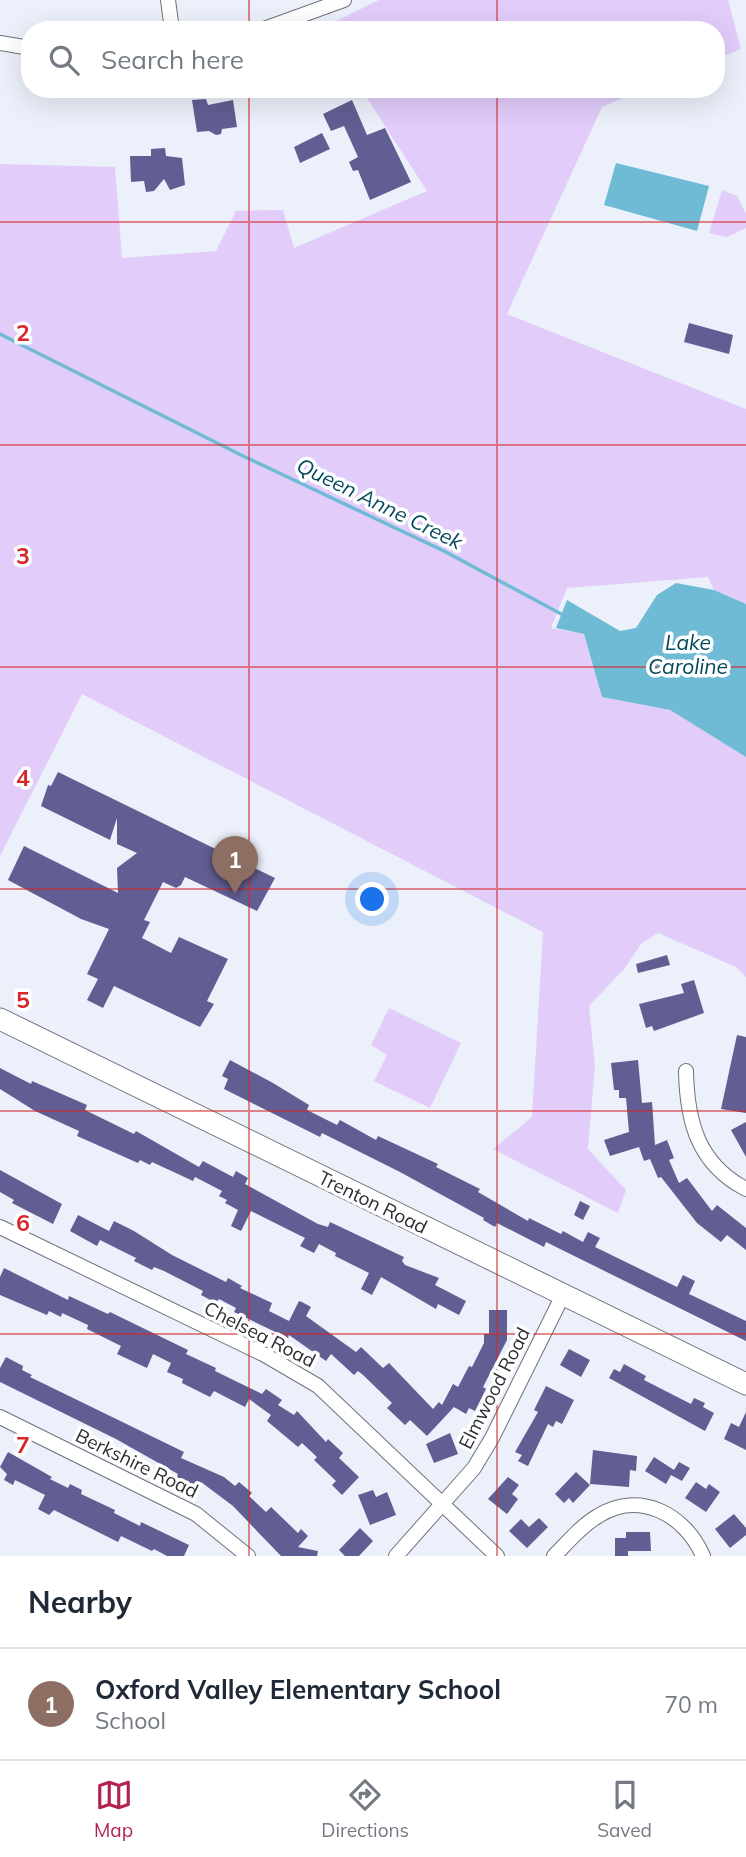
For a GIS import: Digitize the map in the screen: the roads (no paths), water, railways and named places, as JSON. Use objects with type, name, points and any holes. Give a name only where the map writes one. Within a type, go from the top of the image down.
[{"type":"main road","name":"Trenton Road","points":[[0,1020],[746,1384]]},
{"type":"street","points":[[168,0],[171,21]]},
{"type":"street","points":[[286,21],[344,0]]},
{"type":"street","points":[[0,43],[21,46]]},
{"type":"street","points":[[686,1071],[689,1114],[699,1145],[717,1169],[746,1189]]},
{"type":"street","name":"Chelsea Road","points":[[0,1227],[296,1372],[330,1396],[496,1556]]},
{"type":"street","name":"Elmwood Road","points":[[396,1556],[474,1468],[492,1438],[563,1295]]},
{"type":"street","name":"Berkshire Road","points":[[0,1418],[196,1514],[248,1556]]},
{"type":"street","points":[[554,1556],[597,1516],[628,1504],[671,1515],[686,1528],[702,1556]]},
{"type":"water","points":[[616,163],[709,186],[697,231],[604,205]]},
{"type":"water","name":"Lake Caroline","points":[[676,583],[714,590],[746,604],[746,757],[670,710],[602,697],[584,634],[556,628],[567,600],[620,631],[636,628],[657,595]]},
{"type":"waterway","name":"Queen Anne Creek","points":[[0,334],[241,455],[444,551],[565,616]]},
{"type":"place","name":"Oxford Valley Elementary School","points":[[235,894]]}]
